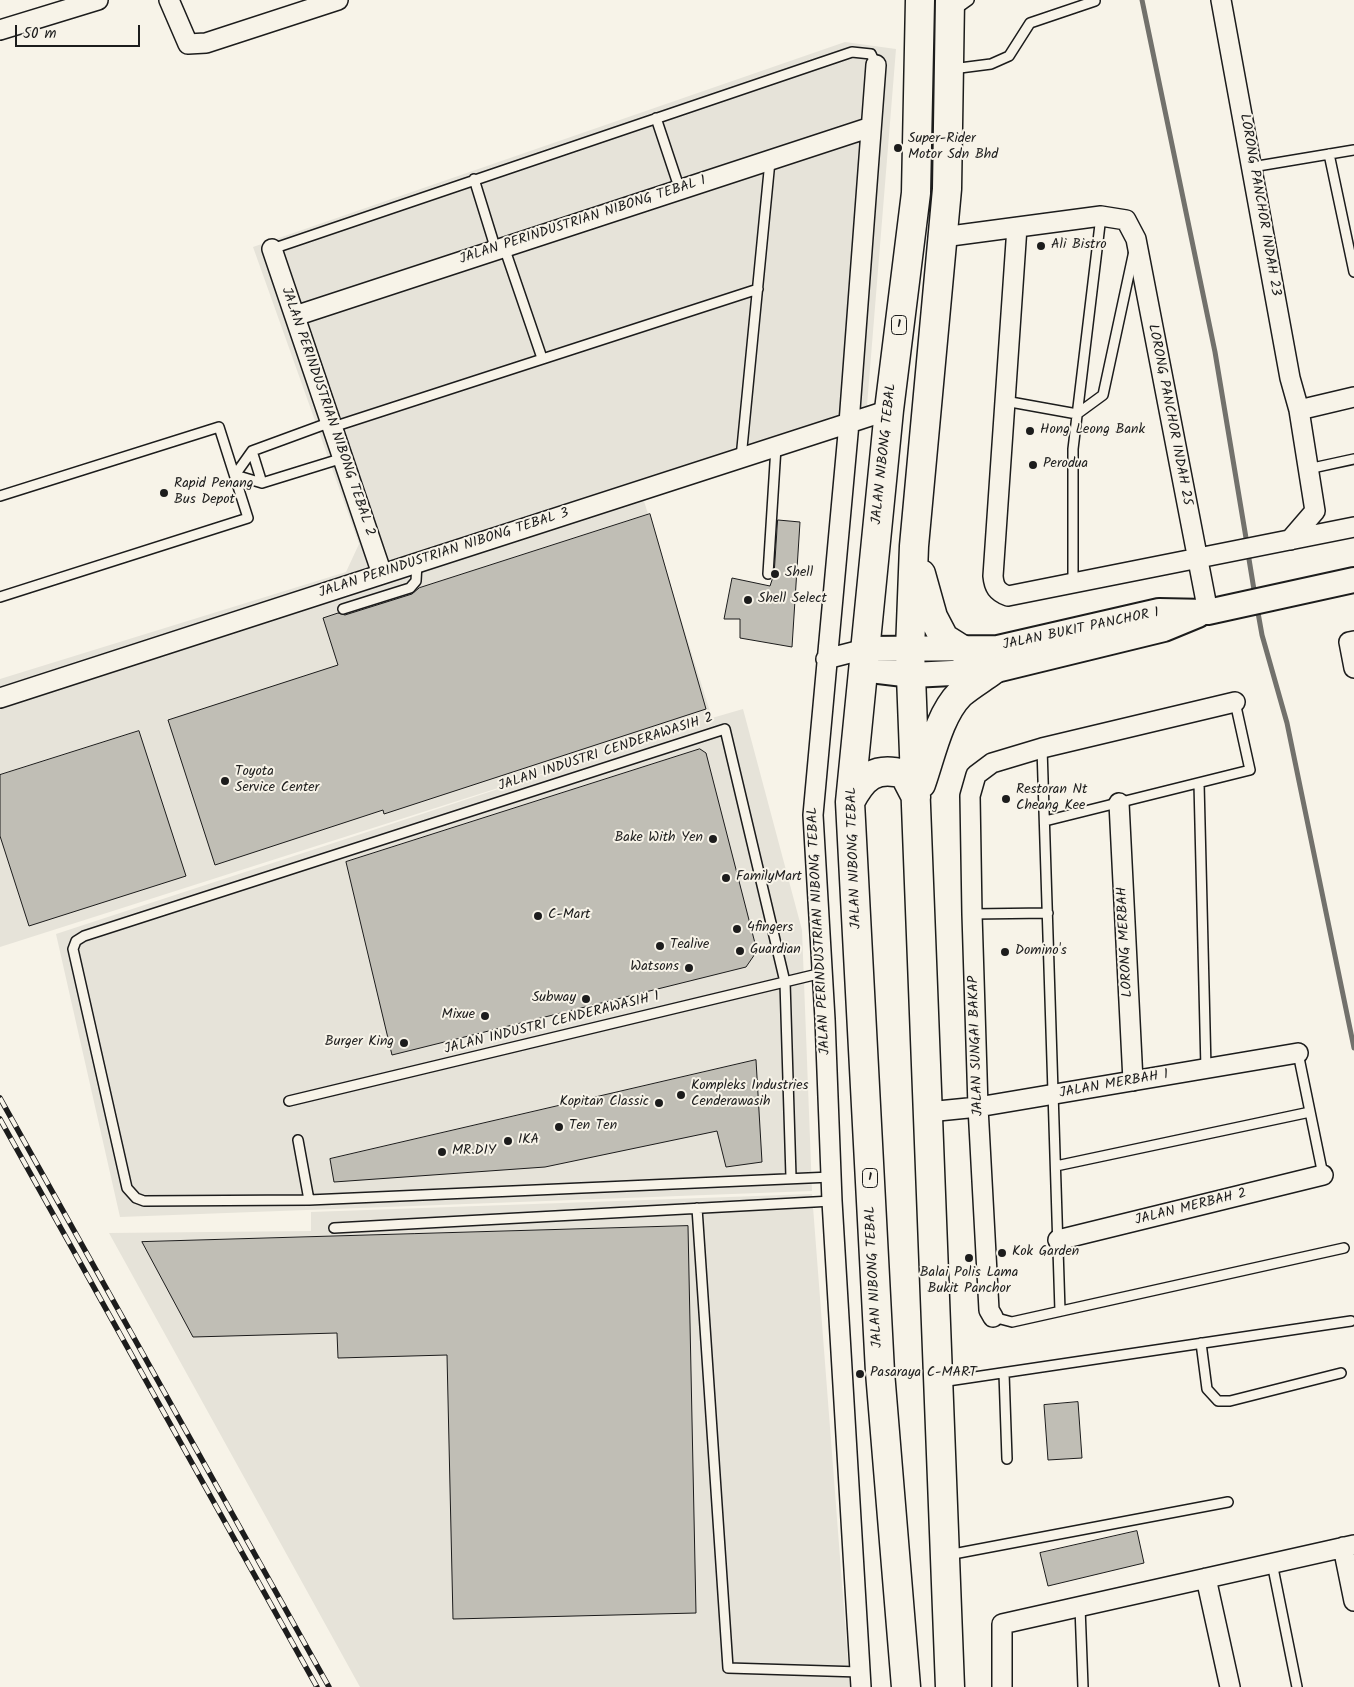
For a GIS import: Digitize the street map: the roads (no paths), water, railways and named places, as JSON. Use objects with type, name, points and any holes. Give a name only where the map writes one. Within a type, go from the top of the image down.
[{"type":"highway","name":"JALAN NIBONG TEBAL","points":[[906,1687],[880,1372],[850,802],[889,410],[916,193],[920,0]]},
{"type":"highway","points":[[950,1687],[911,662],[914,546],[948,190],[949,70],[956,5]]},
{"type":"highway","points":[[914,546],[933,617],[944,638],[963,650]]},
{"type":"highway","points":[[916,797],[942,720],[960,694],[992,671]]},
{"type":"highway","points":[[850,802],[867,776],[893,771],[904,774],[916,797]]},
{"type":"street","points":[[0,30],[98,0]]},
{"type":"street","points":[[169,0],[188,44],[206,43],[336,0]]},
{"type":"street","name":"LORONG PANCHOR INDAH 23","points":[[1222,0],[1290,378],[1299,410],[1315,511],[1290,540]]},
{"type":"street","name":"JALAN PERINDUSTRIAN NIBONG TEBAL","points":[[861,1679],[832,1201],[813,815],[849,423],[876,65]]},
{"type":"street","name":"JALAN PERINDUSTRIAN NIBONG TEBAL 1","points":[[295,316],[871,127]]},
{"type":"street","points":[[943,237],[1101,216]]},
{"type":"street","name":"LORONG PANCHOR INDAH 25","points":[[1101,216],[1126,220],[1136,239],[1204,557],[1208,612]]},
{"type":"street","points":[[1017,227],[994,576],[995,588],[1008,596],[1354,527]]},
{"type":"street","name":"JALAN PERINDUSTRIAN NIBONG TEBAL 2","points":[[272,249],[382,574]]},
{"type":"street","points":[[1299,410],[1354,397]]},
{"type":"street","name":"JALAN PERINDUSTRIAN NIBONG TEBAL 3","points":[[0,698],[889,410]]},
{"type":"street","name":"JALAN BUKIT PANCHOR 1","points":[[864,659],[911,662],[963,650],[998,648],[1159,611],[1208,612],[1354,580]]},
{"type":"street","points":[[911,662],[992,671],[1164,629],[1208,612]]},
{"type":"street","points":[[1351,641],[1354,668]]},
{"type":"street","points":[[826,659],[864,659]]},
{"type":"street","points":[[1042,748],[1235,702]]},
{"type":"street","name":"JALAN SUNGAI BAKAP","points":[[993,1318],[989,1310],[978,1108],[970,796],[976,775],[992,763],[1042,748]]},
{"type":"street","name":"LORONG MERBAH","points":[[1119,802],[1133,1081]]},
{"type":"street","name":"JALAN MERBAH 1","points":[[928,1112],[978,1108],[1298,1053]]},
{"type":"street","name":"JALAN MERBAH 2","points":[[1058,1240],[1323,1175]]},
{"type":"street","points":[[1002,1687],[1002,1624],[1348,1546],[1354,1601]]},
{"type":"street","points":[[1206,1578],[1230,1687]]},
{"type":"lane","points":[[949,70],[991,64],[1009,56],[1030,23],[1095,1]]},
{"type":"lane","points":[[272,249],[852,52],[871,54],[876,65]]},
{"type":"lane","points":[[656,118],[680,190]]},
{"type":"lane","points":[[1252,167],[1354,150]]},
{"type":"lane","points":[[1329,154],[1354,272]]},
{"type":"lane","points":[[741,458],[770,160]]},
{"type":"lane","points":[[474,179],[542,358]]},
{"type":"lane","points":[[1073,582],[1073,449],[1101,216]]},
{"type":"lane","points":[[1005,401],[1077,414],[1103,395],[1136,239]]},
{"type":"lane","points":[[235,475],[252,451],[758,289]]},
{"type":"lane","points":[[0,496],[219,427],[248,518],[0,597]]},
{"type":"lane","points":[[768,574],[776,447]]},
{"type":"lane","points":[[252,451],[262,484]]},
{"type":"lane","points":[[235,475],[262,484],[343,458]]},
{"type":"lane","points":[[1308,469],[1354,459]]},
{"type":"lane","points":[[343,610],[410,588],[416,581],[416,563]]},
{"type":"lane","points":[[1045,821],[1250,770],[1235,702]]},
{"type":"lane","name":"JALAN INDUSTRI CENDERAWASIH 2","points":[[309,1200],[144,1201],[136,1198],[127,1188],[74,949],[76,941],[84,936],[726,730],[785,982],[791,1177]]},
{"type":"lane","points":[[1042,748],[1060,1311]]},
{"type":"lane","points":[[1199,783],[1206,1069]]},
{"type":"lane","points":[[972,914],[1048,913]]},
{"type":"lane","name":"JALAN INDUSTRI CENDERAWASIH 1","points":[[289,1101],[822,973]]},
{"type":"lane","points":[[1298,1053],[1323,1175]]},
{"type":"lane","points":[[1056,1166],[1310,1112]]},
{"type":"lane","points":[[298,1140],[309,1200],[791,1177],[831,1177]]},
{"type":"lane","points":[[334,1228],[832,1201]]},
{"type":"lane","points":[[697,1208],[728,1668],[861,1679]]},
{"type":"lane","points":[[993,1318],[1012,1322],[1344,1248]]},
{"type":"lane","points":[[938,1382],[1351,1320]]},
{"type":"lane","points":[[1201,1343],[1208,1389],[1218,1400],[1230,1401],[1341,1373]]},
{"type":"lane","points":[[1004,1373],[1007,1459]]},
{"type":"lane","points":[[945,1555],[1228,1502]]},
{"type":"lane","points":[[1272,1563],[1297,1687]]},
{"type":"lane","points":[[1080,1607],[1083,1687]]},
{"type":"waterway","points":[[1142,0],[1215,352],[1247,544]]},
{"type":"waterway","points":[[1248,553],[1255,596]]},
{"type":"waterway","points":[[1257,607],[1262,635],[1287,723],[1354,1048]]},
{"type":"railway","points":[[0,1098],[329,1687]]},
{"type":"railway","points":[[0,1119],[317,1687]]},
{"type":"place","name":"Super-Rider Motor Sdn Bhd","points":[[898,148]]},
{"type":"place","name":"Ali Bistro","points":[[1041,246]]},
{"type":"place","name":"Hong Leong Bank","points":[[1030,431]]},
{"type":"place","name":"Perodua","points":[[1033,465]]},
{"type":"place","name":"Rapid Penang Bus Depot","points":[[164,493]]},
{"type":"place","name":"Shell","points":[[775,574]]},
{"type":"place","name":"Shell Select","points":[[748,600]]},
{"type":"place","name":"Toyota Service Center","points":[[225,781]]},
{"type":"place","name":"Restoran Nt Cheang Kee","points":[[1006,799]]},
{"type":"place","name":"Bake With Yen","points":[[713,839]]},
{"type":"place","name":"FamilyMart","points":[[726,878]]},
{"type":"place","name":"C-Mart","points":[[538,916]]},
{"type":"place","name":"4fingers","points":[[737,929]]},
{"type":"place","name":"Tealive","points":[[660,946]]},
{"type":"place","name":"Guardian","points":[[740,951]]},
{"type":"place","name":"Domino's","points":[[1005,952]]},
{"type":"place","name":"Watsons","points":[[689,968]]},
{"type":"place","name":"Subway","points":[[586,999]]},
{"type":"place","name":"Mixue","points":[[485,1016]]},
{"type":"place","name":"Burger King","points":[[404,1043]]},
{"type":"place","name":"Kompleks Industries Cenderawasih","points":[[681,1095]]},
{"type":"place","name":"Kopitan Classic","points":[[659,1103]]},
{"type":"place","name":"Ten Ten","points":[[559,1127]]},
{"type":"place","name":"IKA","points":[[508,1141]]},
{"type":"place","name":"MR.DIY","points":[[442,1152]]},
{"type":"place","name":"Kok Garden","points":[[1002,1253]]},
{"type":"place","name":"Balai Polis Lama Bukit Panchor","points":[[969,1258]]},
{"type":"place","name":"Pasaraya C-MART","points":[[860,1374]]}]
